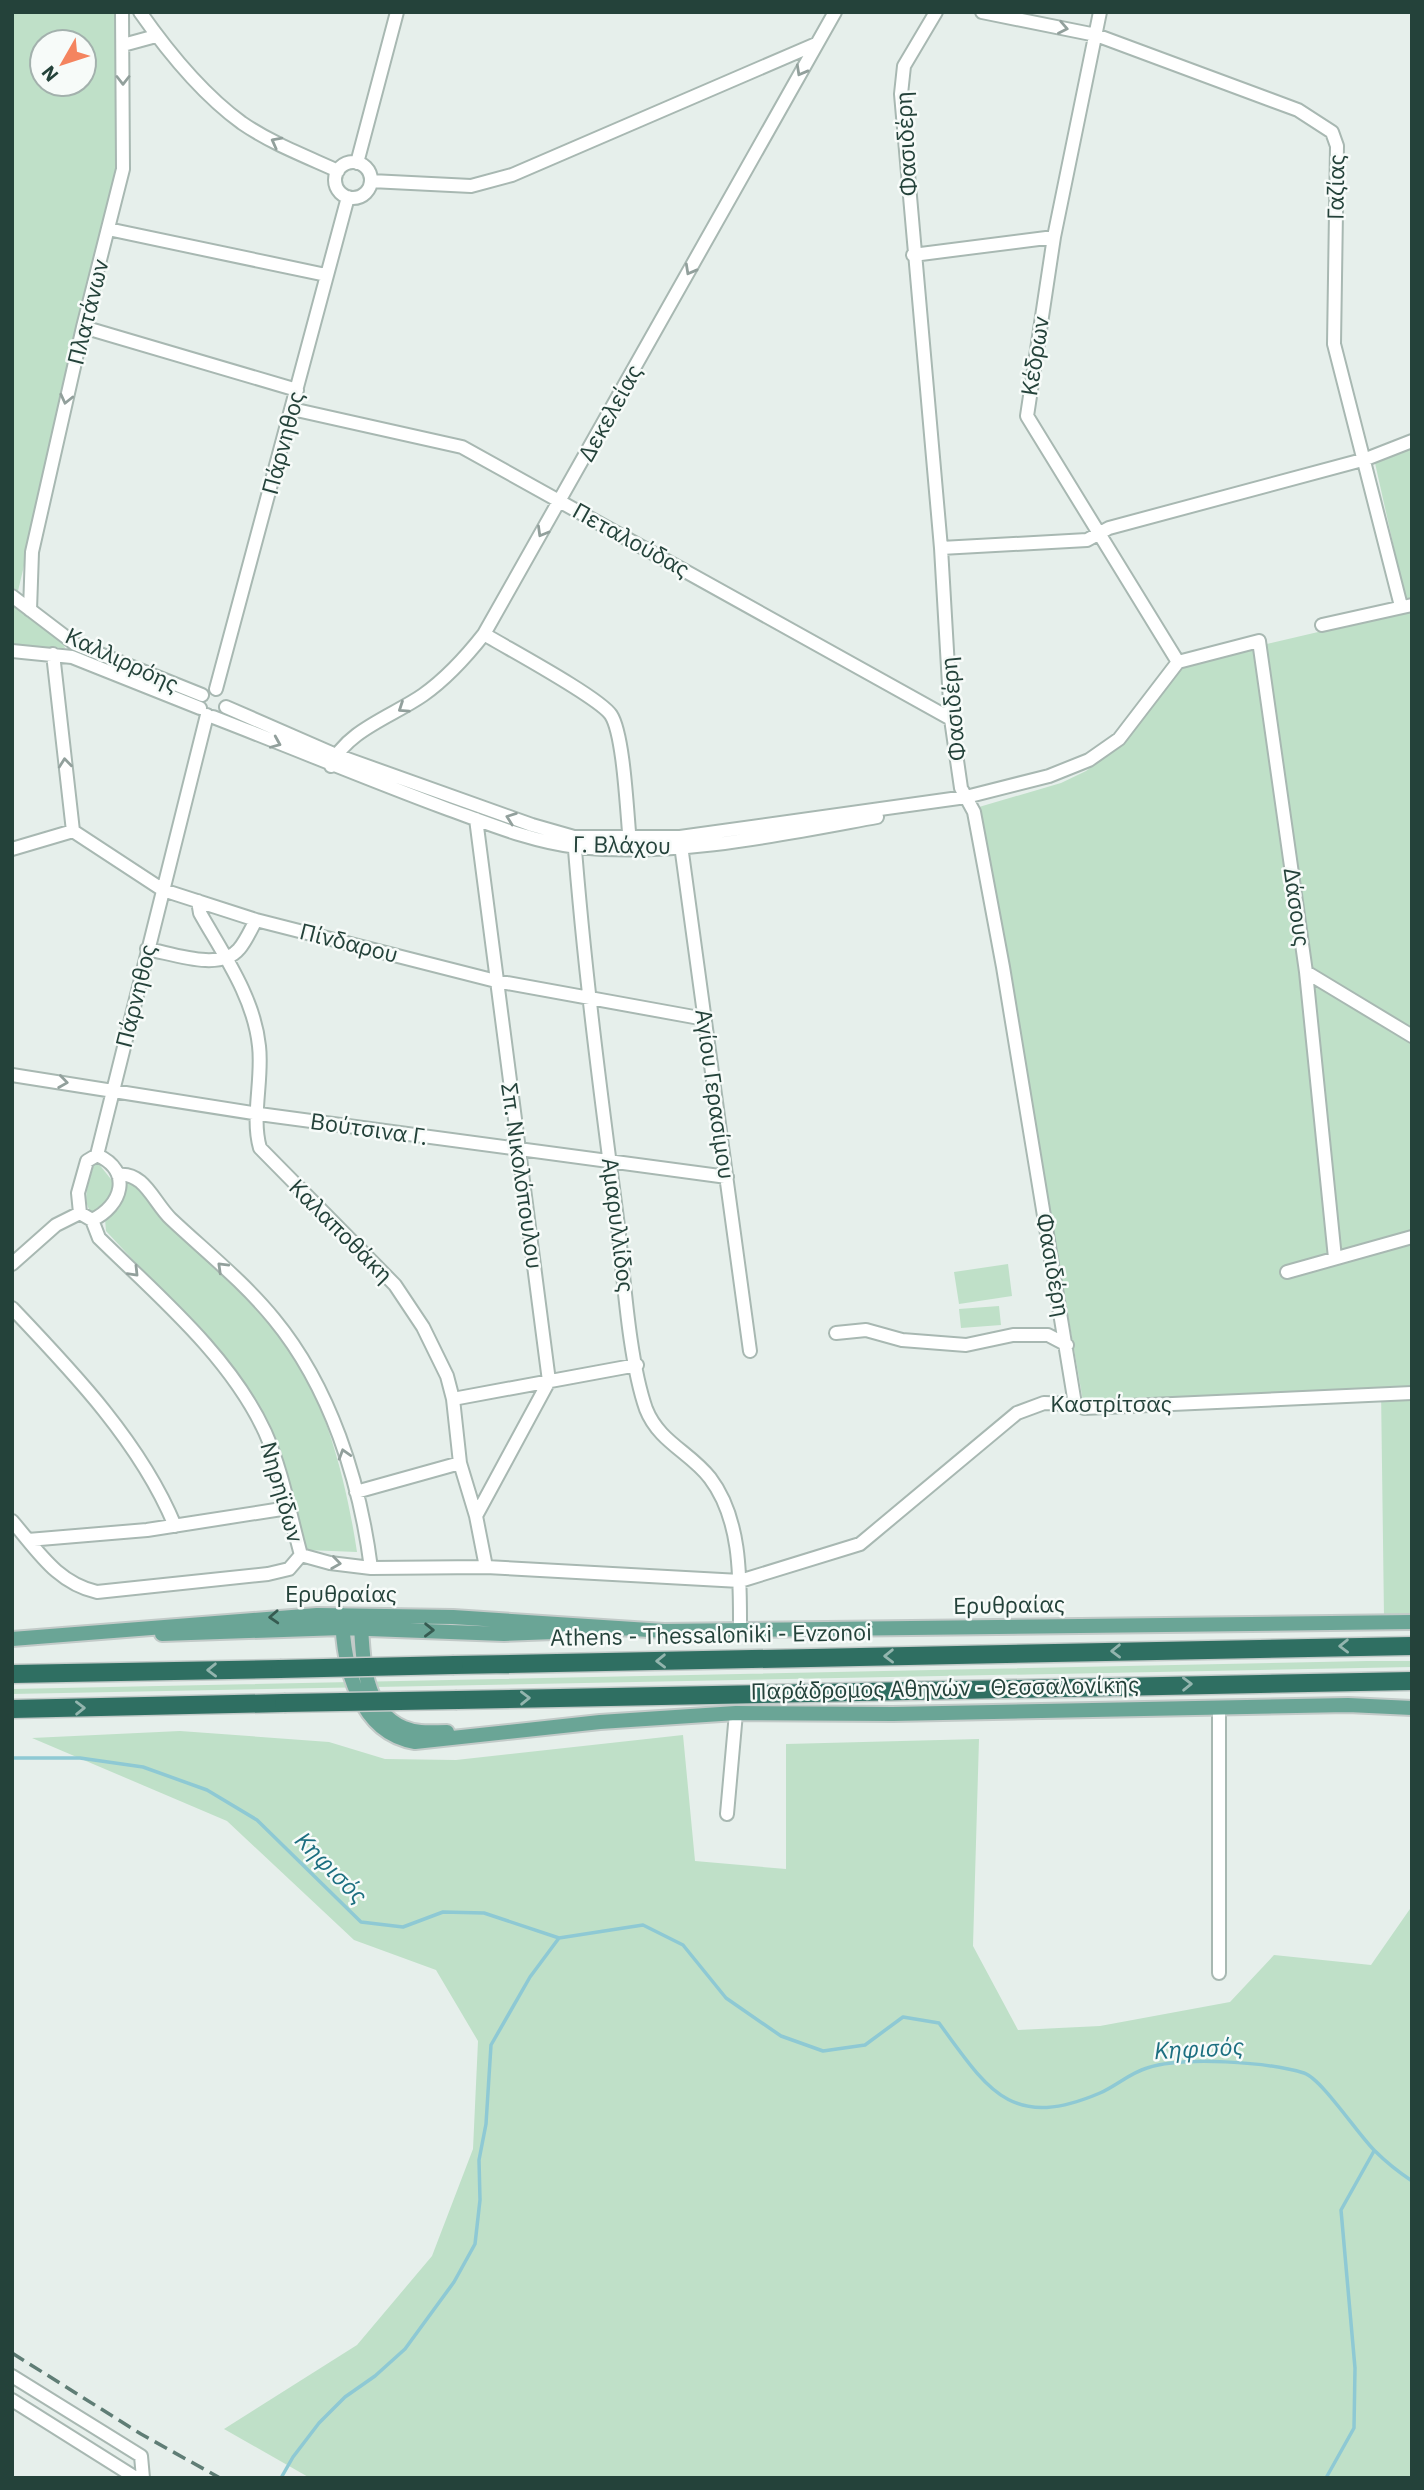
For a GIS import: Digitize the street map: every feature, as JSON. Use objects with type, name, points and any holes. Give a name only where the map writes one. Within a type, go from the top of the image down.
[{"type":"highway","name":"Athens - Thessaloniki - Evzonoi","points":[[12,1674],[1412,1646]]},
{"type":"highway","points":[[1366,1681],[1412,1691]]},
{"type":"highway","points":[[12,1709],[1412,1681]]},
{"type":"main road","name":"Ερυθραίας","points":[[12,1639],[225,1620],[361,1622],[504,1634],[606,1630],[740,1631],[1412,1622]]},
{"type":"main road","name":"Παράδρομος Αθηνών - Θεσσαλονίκης","points":[[342,1622],[357,1692],[368,1713],[387,1732],[415,1742],[480,1734],[736,1713],[893,1714],[1348,1705],[1412,1708]]},
{"type":"main road","name":"Παράδρομος Αθηνών - Θεσσαλονίκης","points":[[361,1622],[368,1680],[380,1707],[393,1722],[416,1731],[480,1734]]},
{"type":"street","name":"Πλατάνων","points":[[30,610],[32,552],[83,327],[123,169],[122,12]]},
{"type":"street","points":[[140,12],[156,36],[202,88],[241,122],[276,143],[338,171]]},
{"type":"street","points":[[357,163],[397,12]]},
{"type":"street","name":"Δεκελείας","points":[[334,761],[346,743],[391,716],[447,676],[484,634],[835,12]]},
{"type":"street","name":"Φασιδέρη","points":[[936,12],[904,66],[901,94],[913,256],[941,548],[951,719],[961,788],[974,812],[998,942],[1075,1404]]},
{"type":"street","name":"Γαζίας","points":[[982,12],[1096,35],[1298,110],[1317,120],[1336,138],[1334,344],[1406,605]]},
{"type":"street","name":"Κέδρων","points":[[1100,12],[1054,237],[1027,415],[1178,662]]},
{"type":"street","points":[[123,45],[156,36]]},
{"type":"street","points":[[371,181],[471,186],[512,175],[816,44]]},
{"type":"street","points":[[346,163],[357,163],[368,170],[371,181],[362,195],[348,197],[337,186],[338,171],[346,163]]},
{"type":"street","name":"Πάρνηθος","points":[[216,689],[348,197]]},
{"type":"street","points":[[108,229],[326,275]]},
{"type":"street","points":[[913,256],[1054,237]]},
{"type":"street","points":[[83,327],[297,390]]},
{"type":"street","name":"Πεταλούδας","points":[[292,409],[462,447],[951,719]]},
{"type":"street","points":[[941,548],[1090,539],[1099,533],[1366,459],[1412,441]]},
{"type":"street","name":"Καλλιρρόης","points":[[12,596],[80,646],[206,709]]},
{"type":"street","points":[[1322,625],[1406,605]]},
{"type":"street","points":[[484,634],[592,699],[610,714],[617,734],[630,843]]},
{"type":"street","name":"Δάσους","points":[[1178,662],[1259,640],[1306,972],[1335,1258]]},
{"type":"street","points":[[12,651],[53,654],[85,661],[206,709],[226,707],[225,696],[216,689],[206,709]]},
{"type":"street","points":[[12,849],[73,831],[53,654]]},
{"type":"street","name":"Γ. Βλάχου","points":[[206,709],[505,830],[574,842],[738,842],[935,807],[1049,776],[1106,750],[1119,739],[1178,662]]},
{"type":"street","name":"Γ. Βλάχου","points":[[226,707],[334,761],[532,825],[574,842]]},
{"type":"street","name":"Πάρνηθος","points":[[97,1155],[206,709]]},
{"type":"street","name":"Σπ. Νικολόπουλου","points":[[476,819],[549,1381]]},
{"type":"street","name":"Πίνδαρου","points":[[73,831],[163,890],[256,920],[496,981],[705,1019]]},
{"type":"street","name":"Αγίου Γερασίμου","points":[[680,841],[750,1351]]},
{"type":"street","name":"Αμαρυλλίδος","points":[[574,842],[609,1160],[637,1366],[647,1410],[665,1440],[710,1478],[734,1530],[740,1581],[740,1631]]},
{"type":"street","name":"Καλαποθάκη","points":[[198,901],[200,913],[245,996],[258,1034],[260,1148],[395,1285],[438,1357],[453,1399],[460,1463],[476,1516],[486,1567]]},
{"type":"street","points":[[147,949],[206,959],[226,958],[240,948],[256,920]]},
{"type":"street","points":[[1306,972],[1412,1036]]},
{"type":"street","name":"Βούτσινα Γ.","points":[[12,1075],[259,1114],[727,1178]]},
{"type":"street","points":[[97,1155],[110,1162],[118,1175],[117,1199],[110,1210],[92,1220],[80,1213],[77,1204],[80,1179],[88,1161],[97,1155]]},
{"type":"street","points":[[118,1175],[131,1174],[138,1178],[165,1213],[257,1300],[306,1364],[332,1416],[367,1532],[371,1568]]},
{"type":"street","points":[[12,1264],[56,1225],[80,1213]]},
{"type":"street","name":"Νηρηϊδων","points":[[92,1220],[99,1238],[212,1353],[233,1380],[265,1434],[301,1555],[330,1563],[371,1568],[486,1567],[740,1581]]},
{"type":"street","points":[[1287,1272],[1412,1237]]},
{"type":"street","points":[[12,1308],[88,1388],[122,1436],[175,1526]]},
{"type":"street","points":[[836,1333],[866,1330],[902,1340],[967,1345],[1013,1335],[1048,1335],[1067,1345]]},
{"type":"street","points":[[453,1399],[637,1366]]},
{"type":"street","points":[[476,1516],[549,1381]]},
{"type":"street","name":"Καστρίτσας","points":[[740,1581],[850,1549],[1017,1413],[1044,1403],[1075,1404],[1084,1408],[1412,1394]]},
{"type":"street","points":[[356,1492],[460,1463]]},
{"type":"street","points":[[28,1540],[175,1526],[288,1508]]},
{"type":"street","points":[[12,1521],[67,1582],[97,1592],[268,1574],[289,1569],[301,1555]]},
{"type":"street","points":[[1219,1707],[1219,1973]]},
{"type":"street","points":[[727,1814],[736,1713]]},
{"type":"street","points":[[12,2376],[141,2456],[143,2478]]},
{"type":"street","points":[[12,2400],[136,2478]]},
{"type":"green space","points":[[12,12],[116,12],[118,169],[18,591],[12,587]]},
{"type":"green space","points":[[1412,449],[1412,1617],[1384,1617],[1381,1389],[1083,1401],[979,807],[1061,783],[1086,771],[1127,740],[1185,663],[1408,611],[1375,463]]},
{"type":"green space","points":[[12,602],[63,642],[65,648],[12,646]]},
{"type":"green space","points":[[98,1163],[114,1183],[108,1201],[92,1213],[88,1208],[86,1196],[94,1164]]},
{"type":"green space","points":[[123,1182],[136,1184],[171,1225],[251,1300],[286,1342],[313,1389],[333,1443],[357,1552],[306,1550],[282,1464],[220,1353],[106,1231],[105,1219],[121,1205]]},
{"type":"green space","points":[[1008,1264],[1012,1296],[959,1304],[954,1272]]},
{"type":"green space","points":[[999,1306],[1001,1325],[961,1328],[959,1309]]},
{"type":"green space","points":[[1412,1661],[1412,1667],[12,1694],[12,1689]]},
{"type":"green space","points":[[180,1731],[329,1742],[385,1759],[456,1760],[683,1735],[695,1861],[786,1869],[786,1744],[979,1739],[973,1946],[1018,2030],[1100,2026],[1230,2002],[1274,1955],[1371,1965],[1412,1906],[1412,2478],[310,2478],[224,2429],[357,2345],[432,2256],[473,2149],[478,2041],[436,1970],[354,1940],[227,1821],[32,1738]]},
{"type":"waterway","name":"Κηφισός","points":[[12,1758],[80,1758],[143,1767],[207,1790],[257,1820],[361,1922],[403,1927],[443,1912],[484,1913],[559,1938],[643,1925],[683,1945],[726,1998],[781,2036],[823,2051],[865,2045],[903,2017],[939,2023],[988,2085],[1004,2097],[1023,2105],[1044,2108],[1070,2104],[1100,2093],[1141,2070],[1163,2064],[1226,2062],[1304,2073],[1312,2077],[1330,2096],[1368,2144],[1412,2181]]},
{"type":"waterway","points":[[281,2478],[319,2423],[345,2397],[375,2376],[405,2349],[454,2282],[475,2244],[480,2200],[479,2160],[486,2124],[491,2045],[530,1977],[559,1938]]},
{"type":"waterway","points":[[1326,2478],[1354,2428],[1355,2368],[1341,2210],[1374,2151]]},
{"type":"railway","points":[[12,2353],[141,2434],[220,2478]]}]
